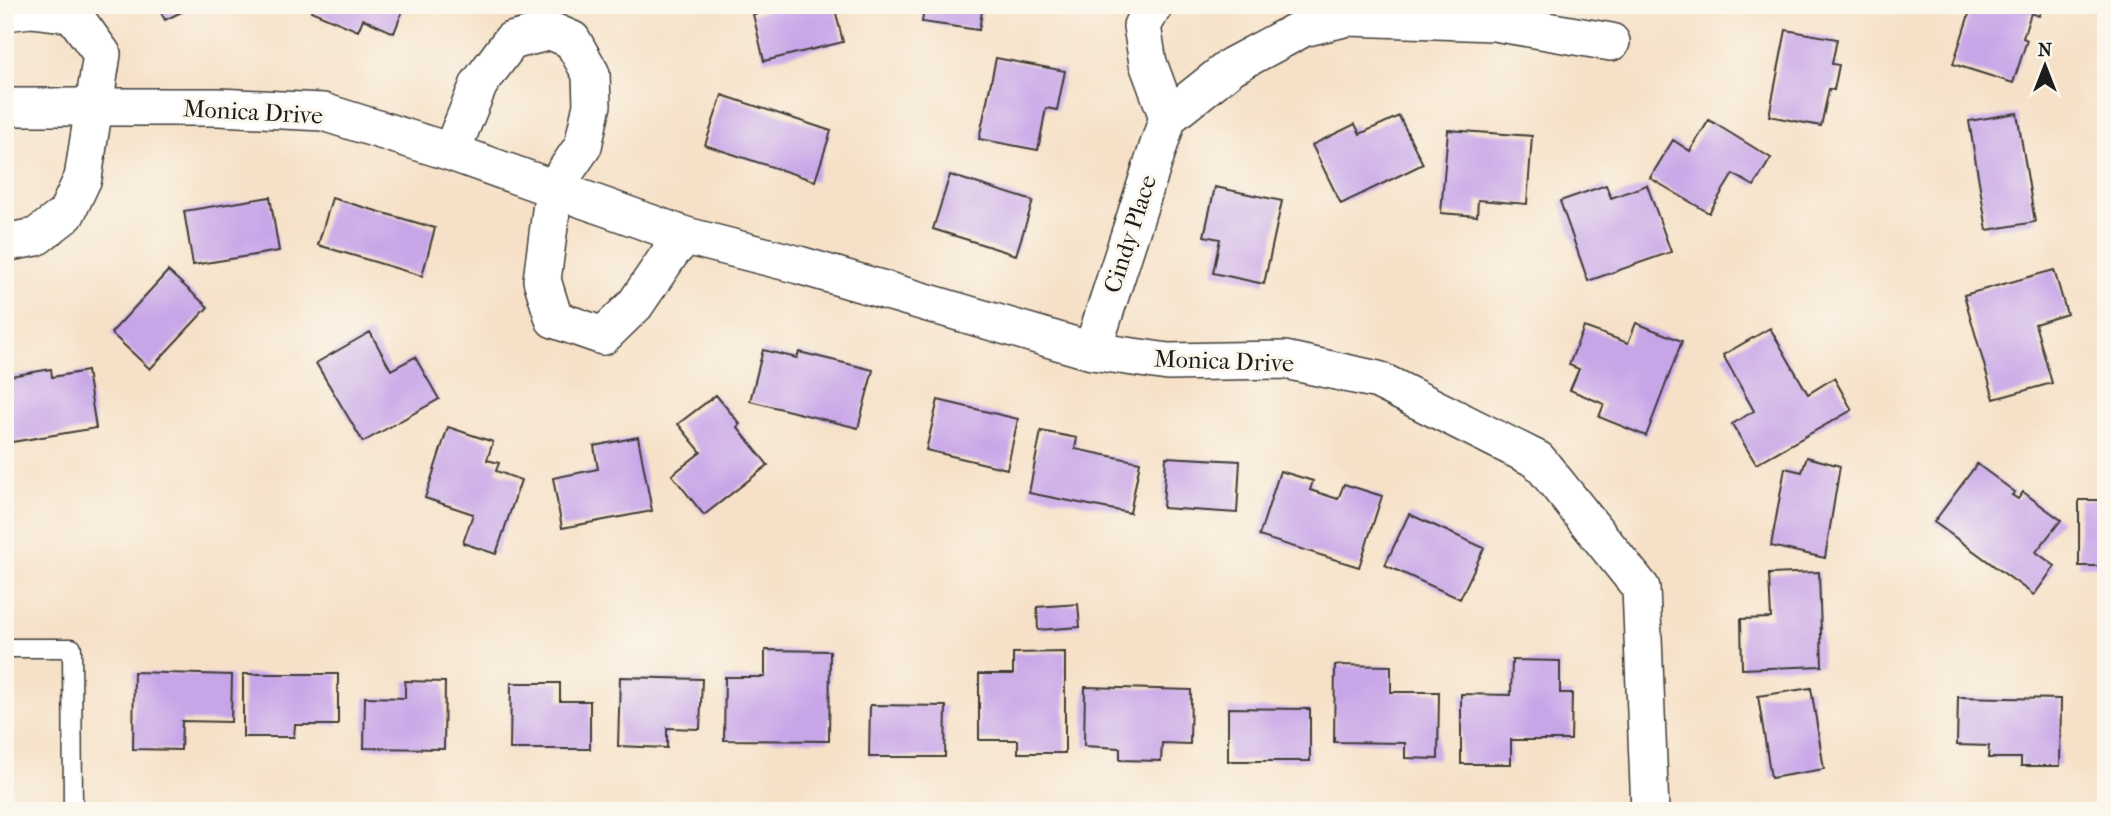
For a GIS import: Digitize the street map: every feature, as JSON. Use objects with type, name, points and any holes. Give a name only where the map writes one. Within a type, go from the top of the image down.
[{"type":"street","points":[[1153,5],[1142,26],[1148,63],[1168,117],[1290,16],[1493,22],[1611,42]]},
{"type":"street","points":[[5,12],[31,9],[74,14],[102,54],[83,178],[66,215],[36,237],[9,242],[5,240]]},
{"type":"street","points":[[451,152],[479,84],[511,41],[551,31],[572,40],[591,74],[592,105],[583,146],[554,188],[542,279],[554,319],[603,336],[635,305],[671,252],[686,236]]},
{"type":"street","name":"Monica Drive","points":[[5,107],[218,107],[323,112],[451,152],[686,236],[799,265],[1092,351],[1168,362],[1285,360],[1378,380],[1538,460],[1641,588],[1650,811]]},
{"type":"street","name":"Cindy Place","points":[[1092,351],[1168,117]]},
{"type":"lane","points":[[5,648],[72,648],[73,811]]},
{"type":"building","points":[[157,5],[196,5],[165,20]]},
{"type":"building","points":[[314,5],[405,5],[394,33],[363,19],[358,31],[311,11]]},
{"type":"building","points":[[762,5],[834,5],[843,42],[764,61],[753,14],[764,12]]},
{"type":"building","points":[[925,5],[983,5],[979,30],[922,22]]},
{"type":"building","points":[[1972,5],[2042,5],[2039,16],[2031,13],[2023,38],[2027,40],[2013,83],[1953,64]]},
{"type":"building","points":[[1786,30],[1837,39],[1832,64],[1839,65],[1834,90],[1829,89],[1821,126],[1769,116]]},
{"type":"building","points":[[996,58],[1065,71],[1057,110],[1046,108],[1038,150],[979,139]]},
{"type":"building","points":[[722,95],[831,131],[815,181],[705,145]]},
{"type":"building","points":[[2017,113],[2035,222],[1987,230],[1969,121]]},
{"type":"building","points":[[1399,116],[1423,164],[1341,204],[1312,145],[1355,124],[1360,134]]},
{"type":"building","points":[[1709,120],[1771,158],[1754,186],[1733,174],[1709,213],[1650,178],[1673,140],[1690,151]]},
{"type":"building","points":[[1448,130],[1532,136],[1527,204],[1478,200],[1477,216],[1441,213]]},
{"type":"building","points":[[950,175],[1033,201],[1016,255],[933,229]]},
{"type":"building","points":[[1606,185],[1611,198],[1647,185],[1671,252],[1588,281],[1560,201]]},
{"type":"building","points":[[1215,187],[1282,201],[1264,284],[1213,273],[1220,239],[1204,236]]},
{"type":"building","points":[[270,197],[279,251],[193,265],[184,211]]},
{"type":"building","points":[[332,198],[435,228],[422,276],[318,245]]},
{"type":"building","points":[[2054,270],[2067,314],[2035,324],[2052,383],[1994,399],[1964,295]]},
{"type":"building","points":[[168,271],[208,307],[150,369],[111,333]]},
{"type":"building","points":[[1636,323],[1682,341],[1646,436],[1599,417],[1604,404],[1570,390],[1579,369],[1569,365],[1584,327],[1628,343]]},
{"type":"building","points":[[1770,328],[1808,394],[1834,378],[1852,410],[1756,464],[1732,424],[1754,411],[1723,355]]},
{"type":"building","points":[[370,332],[391,370],[415,357],[439,399],[363,442],[316,363]]},
{"type":"building","points":[[763,350],[797,358],[799,352],[873,370],[858,428],[750,401]]},
{"type":"building","points":[[51,369],[52,377],[87,371],[96,428],[12,442],[5,404],[5,377]]},
{"type":"building","points":[[716,395],[740,424],[737,427],[768,465],[704,515],[672,475],[701,452],[678,424]]},
{"type":"building","points":[[938,400],[1018,419],[1007,469],[926,450]]},
{"type":"building","points":[[448,427],[493,442],[487,460],[499,463],[496,471],[521,480],[496,554],[463,543],[473,514],[425,498]]},
{"type":"building","points":[[1041,431],[1077,438],[1075,449],[1140,462],[1130,513],[1029,493]]},
{"type":"building","points":[[638,437],[652,511],[562,528],[553,478],[598,469],[594,446]]},
{"type":"building","points":[[1166,457],[1240,461],[1237,513],[1163,508]]},
{"type":"building","points":[[1807,457],[1840,466],[1825,558],[1771,546],[1785,468],[1802,472]]},
{"type":"building","points":[[1977,464],[2015,492],[2012,495],[2018,499],[2023,492],[2061,520],[2036,552],[2055,566],[2034,595],[1934,522]]},
{"type":"building","points":[[1280,471],[1313,481],[1310,490],[1338,499],[1344,484],[1382,496],[1359,567],[1259,536]]},
{"type":"building","points":[[2079,500],[2106,500],[2106,566],[2079,566]]},
{"type":"building","points":[[1409,514],[1484,548],[1460,599],[1385,565]]},
{"type":"building","points":[[1819,572],[1822,666],[1742,669],[1741,619],[1771,618],[1769,574]]},
{"type":"building","points":[[1078,604],[1080,627],[1038,630],[1037,607]]},
{"type":"building","points":[[765,650],[830,651],[829,741],[724,740],[725,677],[765,677]]},
{"type":"building","points":[[1065,652],[1065,753],[1018,753],[1018,740],[979,740],[979,674],[1013,674],[1013,653]]},
{"type":"building","points":[[1512,660],[1560,661],[1560,693],[1572,693],[1571,740],[1511,740],[1511,764],[1461,764],[1461,694],[1511,695]]},
{"type":"building","points":[[1335,665],[1391,666],[1391,692],[1439,692],[1438,759],[1405,758],[1405,743],[1334,742]]},
{"type":"building","points":[[134,672],[232,675],[231,722],[182,721],[181,750],[133,749]]},
{"type":"building","points":[[243,674],[338,674],[338,725],[295,725],[294,737],[243,737]]},
{"type":"building","points":[[620,677],[702,679],[700,729],[667,728],[667,748],[618,746]]},
{"type":"building","points":[[405,681],[445,682],[444,749],[364,748],[365,697],[405,698]]},
{"type":"building","points":[[511,683],[560,683],[560,701],[590,701],[590,749],[510,749]]},
{"type":"building","points":[[1085,687],[1191,690],[1190,744],[1162,743],[1161,761],[1120,760],[1120,748],[1084,746]]},
{"type":"building","points":[[1811,688],[1824,769],[1771,778],[1758,696]]},
{"type":"building","points":[[1958,697],[2061,699],[2060,766],[2021,766],[2021,758],[1988,758],[1989,746],[1957,745]]},
{"type":"building","points":[[870,705],[946,706],[945,757],[869,757]]},
{"type":"building","points":[[1228,708],[1310,709],[1310,761],[1228,761]]}]
